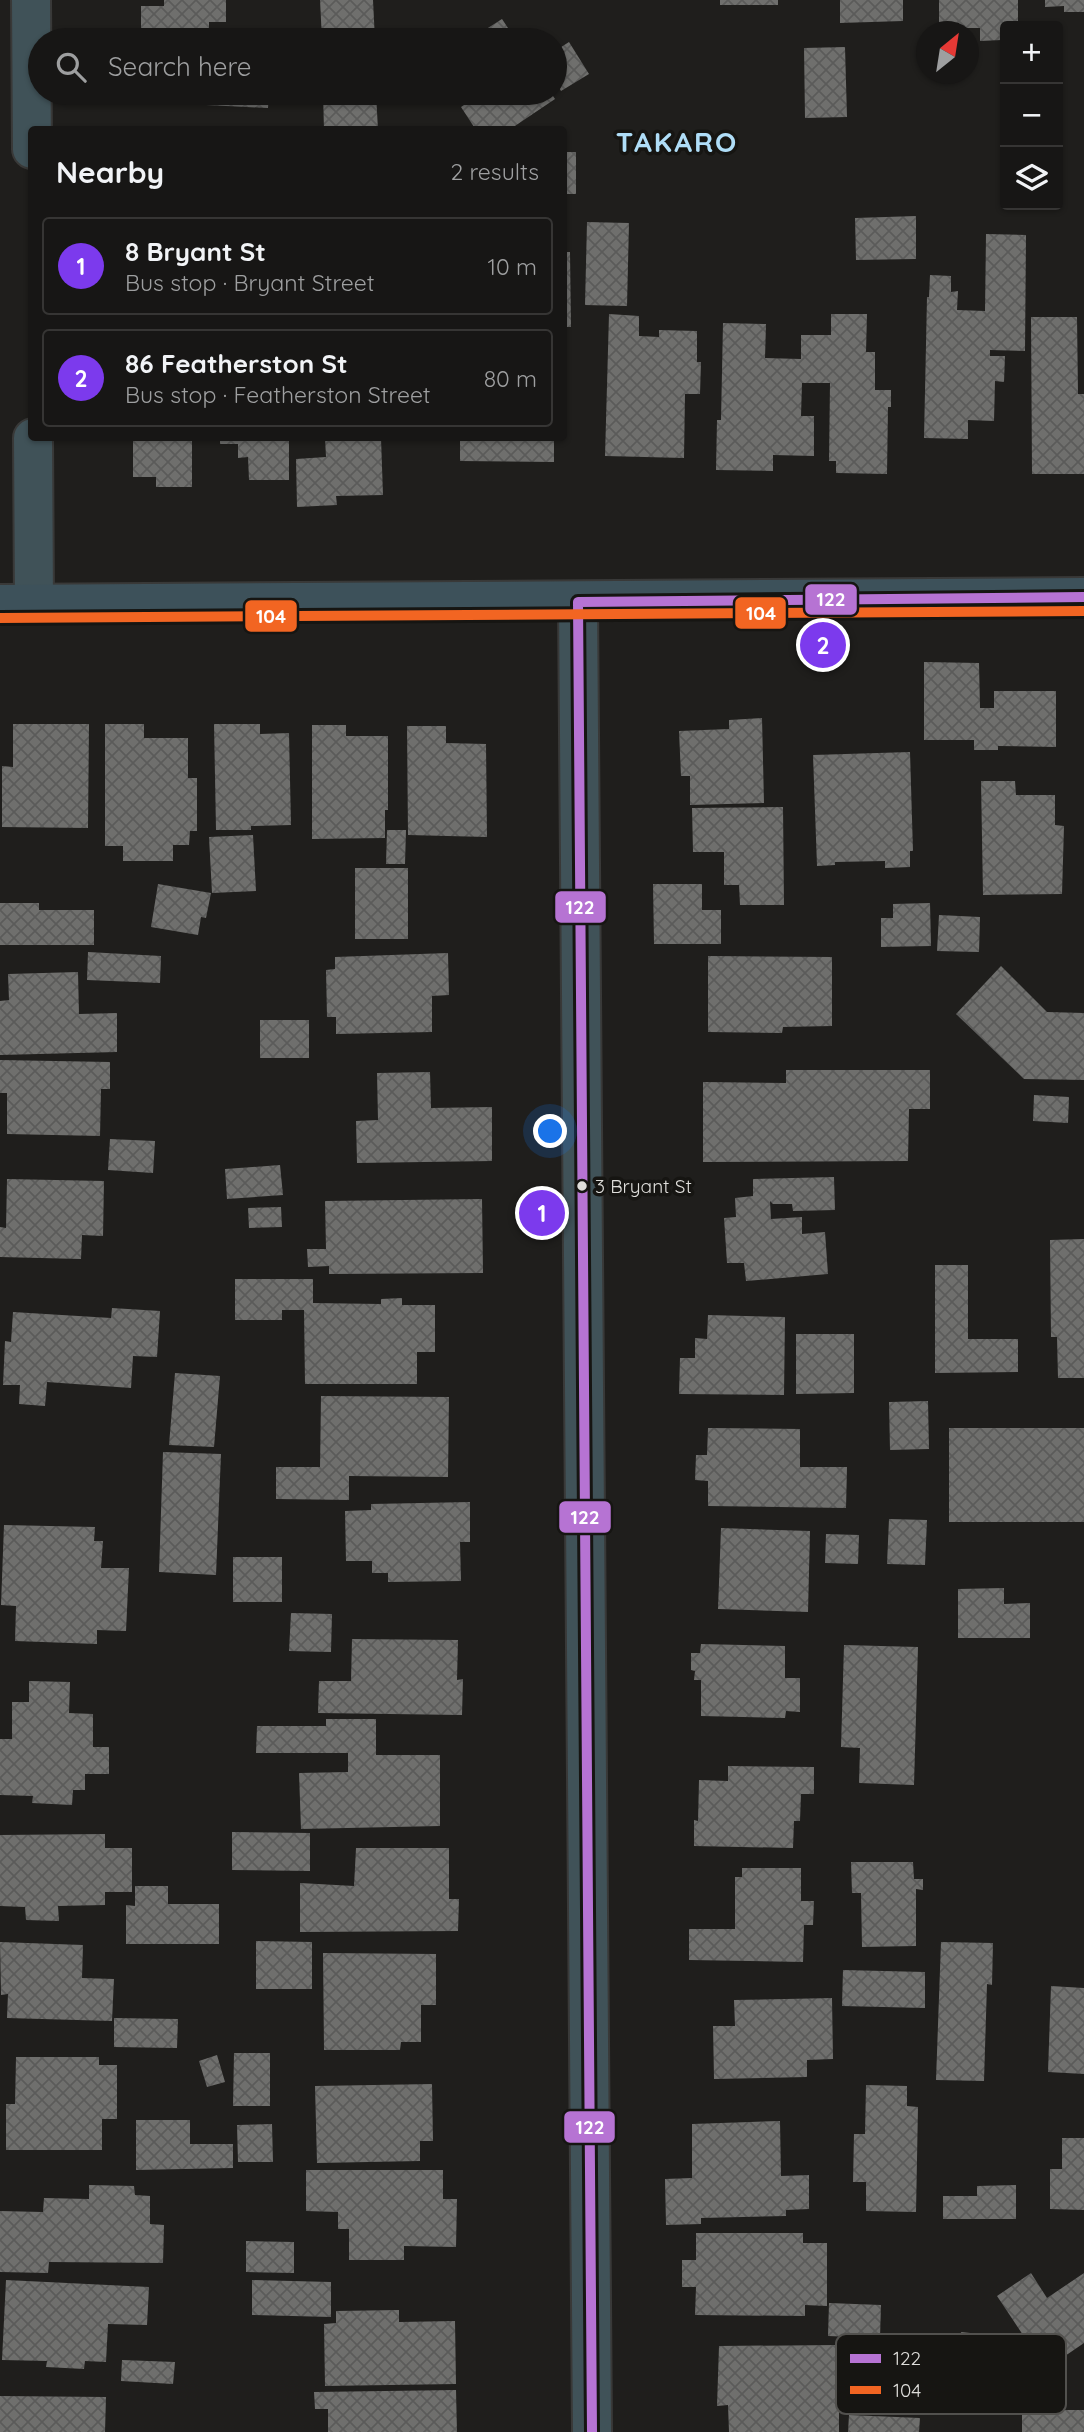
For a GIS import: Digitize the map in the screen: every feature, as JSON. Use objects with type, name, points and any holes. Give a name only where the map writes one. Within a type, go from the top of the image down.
[{"type":"main road","points":[[17,604],[1084,597]]},
{"type":"street","points":[[31,0],[31,28]]},
{"type":"street","points":[[32,105],[32,126]]},
{"type":"street","points":[[17,604],[33,441]]},
{"type":"street","points":[[578,602],[592,2432]]},
{"type":"building","points":[[164,0],[226,0],[226,22],[209,22],[209,28],[141,28],[141,6],[164,6]]},
{"type":"building","points":[[320,0],[373,0],[374,28],[321,28]]},
{"type":"building","points":[[720,0],[778,0],[778,5],[720,5]]},
{"type":"building","points":[[840,0],[903,0],[903,21],[840,23]]},
{"type":"building","points":[[939,0],[1018,0],[1018,21],[1000,21],[1000,40],[980,41],[979,21],[939,21]]},
{"type":"building","points":[[1045,0],[1084,0],[1084,12],[1064,12],[1064,6],[1045,7]]},
{"type":"building","points":[[502,19],[508,28],[488,28]]},
{"type":"building","points":[[569,42],[589,74],[567,87]]},
{"type":"building","points":[[845,47],[847,117],[805,118],[804,48]]},
{"type":"building","points":[[206,105],[268,105],[268,108]]},
{"type":"building","points":[[323,105],[377,105],[378,126],[324,126]]},
{"type":"building","points":[[546,105],[515,126],[473,126],[461,107]]},
{"type":"building","points":[[567,152],[576,152],[576,194],[567,194]]},
{"type":"building","points":[[916,216],[916,259],[856,260],[855,218]]},
{"type":"building","points":[[587,222],[629,223],[627,306],[585,305]]},
{"type":"building","points":[[986,234],[1026,235],[1025,351],[990,350],[990,356],[1005,356],[1004,382],[995,381],[994,421],[968,420],[968,439],[924,438],[927,297],[930,275],[951,276],[951,292],[958,291],[957,310],[985,311]]},
{"type":"building","points":[[567,252],[570,252],[571,327],[567,327]]},
{"type":"building","points":[[609,314],[639,316],[639,336],[659,337],[659,330],[697,331],[697,362],[701,362],[700,394],[685,394],[684,458],[605,456]]},
{"type":"building","points":[[831,314],[867,314],[866,352],[875,352],[875,390],[891,390],[891,407],[888,407],[887,474],[836,473],[836,461],[829,461],[830,383],[802,383],[801,416],[814,416],[814,456],[773,455],[773,471],[716,470],[717,420],[721,420],[723,323],[766,324],[765,358],[801,359],[801,335],[831,335]]},
{"type":"building","points":[[1031,317],[1077,317],[1078,394],[1084,394],[1084,474],[1032,474]]},
{"type":"building","points":[[133,441],[192,441],[192,487],[156,487],[156,477],[133,477]]},
{"type":"building","points":[[220,441],[289,441],[289,480],[249,480],[248,457],[238,458],[238,444],[220,444]]},
{"type":"building","points":[[325,441],[381,441],[383,495],[336,496],[337,505],[297,507],[296,459],[326,457]]},
{"type":"building","points":[[460,441],[554,441],[554,462],[460,461]]},
{"type":"building","points":[[924,662],[979,663],[980,708],[994,708],[994,691],[1056,691],[1056,747],[998,746],[998,750],[974,750],[974,740],[924,740]]},
{"type":"building","points":[[762,718],[764,803],[690,805],[690,776],[681,776],[679,731],[729,729],[729,720]]},
{"type":"building","points":[[13,724],[89,724],[88,828],[2,827],[2,766],[13,767]]},
{"type":"building","points":[[105,724],[144,724],[144,738],[188,738],[188,778],[197,778],[197,831],[190,831],[189,845],[173,845],[173,861],[123,861],[123,846],[105,846]]},
{"type":"building","points":[[214,724],[260,724],[260,734],[289,733],[291,825],[251,826],[251,830],[216,830]]},
{"type":"building","points":[[312,725],[346,725],[346,736],[388,736],[388,810],[385,810],[385,838],[312,839]]},
{"type":"building","points":[[407,726],[446,726],[446,743],[486,744],[487,837],[408,835]]},
{"type":"building","points":[[910,752],[913,851],[910,851],[910,867],[885,868],[885,861],[835,862],[835,865],[817,866],[813,755]]},
{"type":"building","points":[[981,781],[1015,781],[1016,795],[1055,795],[1055,825],[1064,826],[1062,894],[983,895]]},
{"type":"building","points":[[783,807],[784,905],[740,905],[739,885],[724,885],[724,852],[693,852],[692,808]]},
{"type":"building","points":[[387,830],[406,830],[405,864],[386,864]]},
{"type":"building","points":[[253,835],[256,891],[212,893],[209,837]]},
{"type":"building","points":[[355,868],[408,868],[408,939],[355,939]]},
{"type":"building","points":[[158,884],[211,893],[206,918],[201,917],[198,935],[151,927]]},
{"type":"building","points":[[653,884],[702,884],[702,910],[721,910],[721,944],[654,944]]},
{"type":"building","points":[[0,903],[39,903],[39,910],[94,910],[94,945],[0,945]]},
{"type":"building","points":[[930,903],[931,946],[881,947],[881,918],[893,918],[893,904]]},
{"type":"building","points":[[939,915],[980,917],[979,952],[937,951]]},
{"type":"building","points":[[88,952],[161,956],[160,983],[87,980]]},
{"type":"building","points":[[448,953],[449,995],[432,996],[432,1032],[336,1034],[336,1017],[327,1017],[326,970],[335,969],[335,957]]},
{"type":"building","points":[[708,956],[832,957],[832,1026],[783,1027],[782,1033],[708,1032]]},
{"type":"building","points":[[1001,966],[1047,1012],[1084,1013],[1084,1080],[1024,1079],[956,1014]]},
{"type":"building","points":[[78,972],[79,1014],[117,1013],[117,1052],[0,1055],[0,1001],[9,1000],[8,974]]},
{"type":"building","points":[[260,1020],[309,1020],[309,1058],[260,1058]]},
{"type":"building","points":[[0,1060],[110,1062],[110,1089],[101,1089],[100,1136],[7,1134],[7,1093],[0,1093]]},
{"type":"building","points":[[786,1070],[930,1070],[930,1109],[909,1109],[908,1161],[703,1162],[703,1082],[786,1083]]},
{"type":"building","points":[[430,1072],[431,1108],[492,1107],[492,1161],[357,1163],[356,1121],[378,1120],[377,1073]]},
{"type":"building","points":[[1034,1095],[1069,1097],[1068,1123],[1033,1121]]},
{"type":"building","points":[[110,1139],[155,1141],[153,1173],[108,1170]]},
{"type":"building","points":[[280,1165],[283,1195],[227,1199],[225,1169]]},
{"type":"building","points":[[834,1177],[835,1210],[793,1211],[792,1204],[773,1204],[770,1201],[771,1219],[802,1217],[802,1234],[825,1232],[828,1274],[746,1281],[744,1263],[727,1263],[724,1218],[736,1217],[735,1198],[753,1196],[753,1179]]},
{"type":"building","points":[[7,1179],[104,1181],[103,1236],[82,1235],[81,1259],[0,1257],[0,1227],[6,1228]]},
{"type":"building","points":[[482,1199],[483,1273],[329,1274],[329,1266],[308,1267],[307,1249],[326,1249],[325,1201]]},
{"type":"building","points":[[281,1207],[282,1227],[249,1228],[248,1208]]},
{"type":"building","points":[[1084,1239],[1084,1378],[1058,1378],[1057,1337],[1051,1337],[1050,1240]]},
{"type":"building","points":[[935,1265],[968,1265],[968,1339],[1018,1339],[1018,1372],[935,1373]]},
{"type":"building","points":[[235,1279],[313,1279],[313,1303],[381,1304],[381,1299],[402,1298],[402,1305],[435,1305],[435,1352],[417,1352],[417,1384],[305,1384],[304,1310],[282,1310],[282,1320],[235,1320]]},
{"type":"building","points":[[112,1308],[160,1311],[157,1357],[133,1356],[131,1388],[47,1382],[45,1406],[19,1404],[20,1385],[3,1385],[5,1341],[11,1342],[13,1312],[111,1318]]},
{"type":"building","points":[[708,1315],[785,1317],[784,1395],[679,1394],[680,1358],[695,1358],[695,1338],[707,1339]]},
{"type":"building","points":[[796,1334],[854,1334],[854,1393],[796,1394]]},
{"type":"building","points":[[175,1373],[220,1376],[214,1447],[169,1445]]},
{"type":"building","points":[[321,1396],[449,1397],[448,1477],[349,1476],[349,1500],[276,1499],[276,1467],[320,1467]]},
{"type":"building","points":[[928,1401],[929,1449],[890,1450],[889,1402]]},
{"type":"building","points":[[708,1428],[800,1429],[800,1467],[847,1467],[846,1508],[708,1506],[708,1481],[695,1480],[696,1455],[707,1455]]},
{"type":"building","points":[[949,1428],[1084,1428],[1084,1522],[949,1522]]},
{"type":"building","points":[[163,1452],[221,1454],[216,1575],[159,1572]]},
{"type":"building","points":[[470,1502],[470,1542],[460,1542],[461,1581],[388,1582],[388,1573],[372,1573],[372,1561],[346,1561],[345,1511],[371,1510],[371,1504]]},
{"type":"building","points":[[889,1519],[927,1520],[925,1565],[887,1564]]},
{"type":"building","points":[[4,1525],[95,1527],[94,1541],[103,1541],[101,1568],[129,1568],[126,1631],[97,1630],[97,1644],[15,1641],[16,1606],[1,1605]]},
{"type":"building","points":[[721,1528],[810,1531],[808,1612],[718,1609]]},
{"type":"building","points":[[826,1534],[859,1535],[858,1564],[825,1563]]},
{"type":"building","points":[[233,1557],[282,1557],[282,1602],[233,1602]]},
{"type":"building","points":[[1004,1588],[1004,1604],[1030,1603],[1030,1638],[958,1638],[958,1589]]},
{"type":"building","points":[[291,1613],[332,1614],[331,1652],[289,1651]]},
{"type":"building","points":[[352,1639],[458,1640],[457,1680],[463,1679],[462,1715],[318,1713],[319,1681],[351,1681]]},
{"type":"building","points":[[701,1644],[785,1646],[785,1678],[800,1678],[800,1712],[786,1711],[785,1718],[701,1716],[701,1680],[694,1680],[691,1653],[700,1653]]},
{"type":"building","points":[[844,1645],[918,1647],[914,1785],[859,1783],[860,1748],[841,1747]]},
{"type":"building","points":[[29,1681],[70,1682],[69,1713],[93,1714],[93,1747],[109,1747],[109,1774],[85,1774],[85,1790],[73,1790],[72,1805],[32,1803],[33,1796],[0,1795],[0,1739],[12,1739],[12,1702],[29,1702]]},
{"type":"building","points":[[326,1719],[376,1719],[376,1755],[440,1755],[440,1826],[301,1829],[299,1773],[348,1772],[348,1753],[256,1753],[257,1726],[326,1726]]},
{"type":"building","points":[[728,1766],[814,1767],[814,1794],[801,1794],[800,1821],[794,1821],[793,1848],[694,1846],[694,1820],[698,1821],[699,1780],[728,1781]]},
{"type":"building","points":[[232,1832],[310,1833],[310,1871],[232,1870]]},
{"type":"building","points":[[105,1834],[105,1848],[132,1848],[132,1892],[105,1892],[105,1905],[58,1906],[59,1921],[26,1920],[25,1907],[0,1906],[0,1835]]},
{"type":"building","points":[[356,1848],[449,1848],[449,1899],[459,1899],[458,1931],[300,1932],[300,1883],[354,1886]]},
{"type":"building","points":[[851,1862],[913,1862],[914,1879],[923,1879],[923,1890],[916,1889],[916,1946],[862,1947],[861,1893],[852,1893]]},
{"type":"building","points":[[742,1868],[801,1868],[801,1901],[814,1901],[813,1925],[804,1925],[803,1962],[689,1960],[689,1929],[735,1929],[735,1877],[742,1877]]},
{"type":"building","points":[[135,1886],[168,1886],[168,1904],[219,1904],[219,1944],[126,1944],[126,1905],[135,1906]]},
{"type":"building","points":[[256,1941],[312,1942],[312,1989],[256,1989]]},
{"type":"building","points":[[0,1942],[83,1945],[82,1978],[114,1979],[112,2021],[7,2018],[8,1994],[1,1995]]},
{"type":"building","points":[[941,1942],[993,1943],[992,1985],[987,1984],[984,2081],[936,2080]]},
{"type":"building","points":[[323,1953],[436,1954],[436,2005],[421,2005],[421,2042],[401,2042],[400,2050],[324,2050]]},
{"type":"building","points":[[843,1970],[925,1972],[925,2008],[842,2006]]},
{"type":"building","points":[[1051,1986],[1084,1988],[1084,2074],[1048,2072]]},
{"type":"building","points":[[832,1998],[833,2059],[807,2060],[807,2077],[714,2079],[713,2026],[735,2026],[734,2000]]},
{"type":"building","points":[[114,2018],[178,2019],[177,2048],[114,2047]]},
{"type":"building","points":[[234,2053],[270,2053],[270,2106],[233,2106]]},
{"type":"building","points":[[217,2055],[225,2082],[207,2087],[199,2061]]},
{"type":"building","points":[[16,2057],[99,2057],[99,2065],[117,2065],[117,2119],[102,2119],[102,2150],[6,2150],[6,2104],[15,2104]]},
{"type":"building","points":[[432,2084],[433,2141],[420,2141],[420,2161],[317,2163],[315,2086]]},
{"type":"building","points":[[866,2085],[907,2086],[907,2106],[918,2107],[916,2212],[866,2211],[866,2182],[853,2182],[854,2134],[865,2134]]},
{"type":"building","points":[[136,2120],[190,2120],[190,2144],[233,2144],[233,2168],[136,2170]]},
{"type":"building","points":[[780,2121],[781,2176],[809,2175],[809,2209],[786,2210],[786,2216],[701,2218],[701,2224],[666,2225],[665,2179],[692,2178],[692,2124]]},
{"type":"building","points":[[272,2124],[273,2162],[238,2162],[237,2125]]},
{"type":"building","points":[[1062,2138],[1084,2138],[1084,2210],[1050,2209],[1050,2169],[1062,2169]]},
{"type":"building","points":[[306,2170],[443,2170],[443,2199],[457,2199],[456,2247],[404,2246],[404,2260],[349,2260],[349,2229],[338,2229],[338,2212],[306,2211]]},
{"type":"building","points":[[89,2185],[134,2186],[135,2195],[150,2196],[150,2224],[164,2225],[163,2263],[49,2262],[48,2273],[0,2272],[0,2211],[43,2212],[44,2198],[89,2199]]},
{"type":"building","points":[[1016,2185],[1016,2219],[943,2219],[943,2196],[977,2196],[977,2186]]},
{"type":"building","points":[[696,2233],[803,2233],[803,2243],[827,2243],[827,2306],[805,2305],[805,2316],[695,2315],[696,2287],[682,2287],[682,2260],[696,2260]]},
{"type":"building","points":[[246,2241],[294,2242],[294,2273],[246,2272]]},
{"type":"building","points":[[1031,2273],[1047,2298],[1084,2273],[1084,2343],[1066,2355],[1066,2334],[1022,2334],[997,2296]]},
{"type":"building","points":[[6,2280],[149,2287],[147,2325],[108,2324],[106,2362],[85,2361],[84,2369],[46,2367],[47,2361],[2,2360]]},
{"type":"building","points":[[252,2280],[331,2282],[331,2317],[252,2315]]},
{"type":"building","points":[[829,2303],[881,2305],[880,2334],[828,2336]]},
{"type":"building","points":[[399,2310],[399,2322],[455,2321],[456,2384],[325,2386],[324,2324],[336,2323],[336,2311]]},
{"type":"building","points":[[836,2345],[836,2414],[839,2414],[839,2432],[729,2432],[728,2405],[717,2406],[719,2346]]},
{"type":"building","points":[[122,2360],[175,2362],[173,2384],[121,2381]]},
{"type":"building","points":[[456,2390],[457,2432],[328,2432],[328,2409],[315,2409],[314,2392]]},
{"type":"building","points":[[0,2396],[106,2397],[105,2432],[0,2432]]},
{"type":"building","points":[[1066,2410],[1084,2410],[1084,2432],[1022,2432],[1022,2414],[1066,2414]]},
{"type":"building","points":[[849,2415],[920,2418],[919,2432],[848,2432]]},
{"type":"transit line","name":"122","points":[[578,602],[1084,597]]},
{"type":"transit line","name":"122","points":[[578,602],[592,2432]]},
{"type":"transit line","name":"104","points":[[0,618],[1084,611]]},
{"type":"place","name":"86 Featherston St","points":[[823,645]]},
{"type":"place","name":"3 Bryant St","points":[[582,1186]]},
{"type":"place","name":"8 Bryant St","points":[[542,1213]]},
{"type":"district","name":"TAKARO","points":[[677,142]]}]
